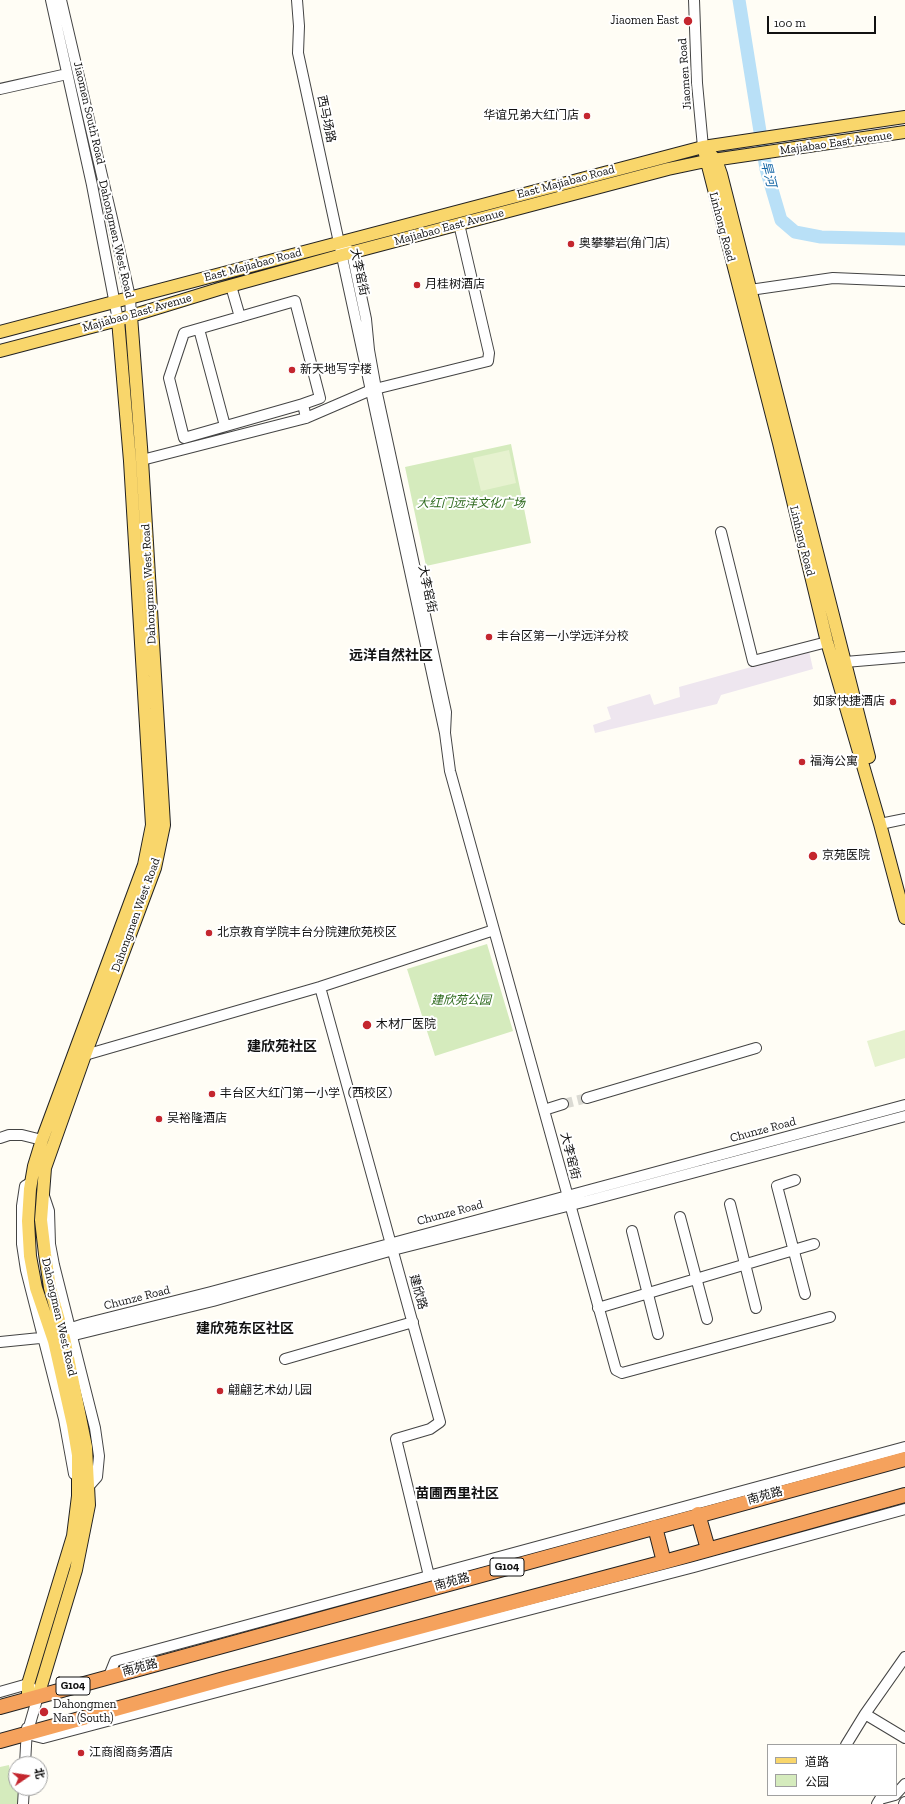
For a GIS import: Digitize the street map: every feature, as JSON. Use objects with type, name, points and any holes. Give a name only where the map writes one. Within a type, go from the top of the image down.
[{"type":"highway","name":"南苑路","points":[[0,1707],[698,1514],[905,1459]]},
{"type":"highway","points":[[0,1742],[224,1679],[664,1562],[905,1495]]},
{"type":"highway","points":[[698,1514],[708,1549]]},
{"type":"highway","points":[[655,1527],[664,1562]]},
{"type":"main road","name":"East Majiabao Road","points":[[0,332],[703,146],[905,117]]},
{"type":"main road","name":"Majiabao East Avenue","points":[[0,351],[118,320],[231,286],[347,254],[668,169],[711,161],[905,132]]},
{"type":"main road","points":[[703,146],[711,161]]},
{"type":"main road","name":"Linhong Road","points":[[711,161],[750,290],[885,823],[905,894]]},
{"type":"main road","name":"Linhong Road","points":[[711,161],[827,642],[880,824],[905,918]]},
{"type":"main road","name":"Dahongmen West Road","points":[[33,1697],[28,1684],[65,1567],[72,1536],[78,1496],[78,1455],[45,1254],[41,1220],[42,1192],[47,1162],[85,1055],[155,868],[164,826],[142,460],[131,316]]},
{"type":"main road","name":"Dahongmen West Road","points":[[33,1697],[84,1539],[89,1506],[89,1486],[86,1447],[58,1336],[36,1288],[28,1260],[28,1221],[31,1183],[42,1140],[144,865],[152,825],[130,461],[118,320]]},
{"type":"street","name":"Jiaomen South Road","points":[[51,0],[115,302]]},
{"type":"street","name":"Dahongmen West Road","points":[[61,0],[130,298],[131,316]]},
{"type":"street","name":"西马场路","points":[[297,0],[299,26],[298,53],[339,242]]},
{"type":"street","name":"Jiaomen Road","points":[[694,0],[697,83],[703,146]]},
{"type":"street","points":[[0,89],[67,74]]},
{"type":"street","points":[[142,460],[306,418],[374,389],[488,361],[489,353],[459,224]]},
{"type":"street","name":"大李窑街","points":[[339,242],[347,254],[445,733],[450,771],[616,1370],[622,1373],[830,1317]]},
{"type":"street","points":[[750,290],[833,278],[905,281]]},
{"type":"street","points":[[231,286],[240,317]]},
{"type":"street","points":[[295,301],[320,398],[184,438],[169,378],[184,333],[240,317],[295,301]]},
{"type":"street","name":"Dahongmen West Road","points":[[115,302],[118,320]]},
{"type":"street","points":[[198,329],[225,426]]},
{"type":"street","points":[[303,404],[306,418]]},
{"type":"street","points":[[721,532],[753,661],[827,642]]},
{"type":"street","points":[[845,662],[905,657]]},
{"type":"street","points":[[885,823],[905,819]]},
{"type":"street","points":[[85,1055],[320,987],[494,930]]},
{"type":"street","name":"建欣路","points":[[320,987],[440,1422],[430,1429],[396,1439],[429,1576]]},
{"type":"street","points":[[587,1098],[756,1048]]},
{"type":"street","points":[[544,1110],[563,1104]]},
{"type":"street","name":"Chunze Road","points":[[568,1200],[905,1105]]},
{"type":"street","name":"Chunze Road","points":[[0,1347],[58,1336],[213,1301],[392,1246],[568,1200],[905,1116]]},
{"type":"street","points":[[0,1138],[9,1135],[22,1134],[42,1140]]},
{"type":"street","points":[[795,1180],[777,1186],[806,1294]]},
{"type":"street","points":[[730,1204],[756,1308]]},
{"type":"street","points":[[680,1217],[707,1319]]},
{"type":"street","points":[[632,1231],[658,1334]]},
{"type":"street","points":[[598,1308],[814,1244]]},
{"type":"street","points":[[285,1359],[413,1322]]},
{"type":"street","name":"Chunze Road","points":[[0,1342],[58,1336]]},
{"type":"street","points":[[109,1676],[115,1661],[905,1446]]},
{"type":"street","points":[[27,1734],[43,1738],[694,1567],[905,1509]]},
{"type":"street","points":[[451,1630],[467,1615]]},
{"type":"street","points":[[847,1744],[864,1714],[905,1657]]},
{"type":"street","points":[[224,1679],[263,1680]]},
{"type":"street","points":[[0,1692],[28,1684]]},
{"type":"street","points":[[26,1756],[27,1734],[33,1697]]},
{"type":"street","points":[[864,1714],[905,1738]]},
{"type":"street","points":[[897,1792],[905,1784]]},
{"type":"street","points":[[877,1799],[888,1796]]},
{"type":"shaded area","points":[[809,651],[813,669],[721,695],[717,704],[595,733],[593,725],[611,719],[607,707],[650,694],[654,705],[680,697],[679,687]]},
{"type":"green space","name":"大红门远洋文化广场","points":[[511,444],[531,543],[426,566],[405,467]]},
{"type":"green space","points":[[509,450],[516,483],[481,491],[473,458]]},
{"type":"green space","name":"建欣苑公园","points":[[487,944],[513,1031],[435,1056],[407,969]]},
{"type":"green space","points":[[905,1030],[905,1058],[875,1067],[867,1041]]},
{"type":"green space","points":[[8,1765],[8,1796],[18,1796],[18,1804],[0,1804],[0,1767]]},
{"type":"waterway","name":"旱河","points":[[739,0],[766,169],[781,220],[795,232],[821,237],[905,239]]},
{"type":"tunnel","points":[[563,1104],[587,1098]]},
{"type":"place","name":"Jiaomen East","points":[[688,21]]},
{"type":"place","name":"华谊兄弟大红门店","points":[[587,116]]},
{"type":"place","name":"奥攀攀岩(角门店)","points":[[571,244]]},
{"type":"place","name":"月桂树酒店","points":[[417,285]]},
{"type":"place","name":"新天地写字楼","points":[[292,370]]},
{"type":"place","name":"丰台区第一小学远洋分校","points":[[489,637]]},
{"type":"place","name":"如家快捷酒店","points":[[893,702]]},
{"type":"place","name":"福海公寓","points":[[802,762]]},
{"type":"place","name":"京苑医院","points":[[813,856]]},
{"type":"place","name":"北京教育学院丰台分院建欣苑校区","points":[[209,933]]},
{"type":"place","name":"木材厂医院","points":[[367,1025]]},
{"type":"place","name":"丰台区大红门第一小学（西校区）","points":[[212,1094]]},
{"type":"place","name":"吴裕隆酒店","points":[[159,1119]]},
{"type":"place","name":"翩翩艺术幼儿园","points":[[220,1391]]},
{"type":"place","name":"Dahongmen Nan (South)","points":[[44,1712]]},
{"type":"place","name":"江商阁商务酒店","points":[[81,1753]]},
{"type":"district","name":"远洋自然社区","points":[[391,656]]},
{"type":"district","name":"建欣苑社区","points":[[282,1047]]},
{"type":"district","name":"建欣苑东区社区","points":[[245,1329]]},
{"type":"district","name":"苗圃西里社区","points":[[457,1494]]}]
